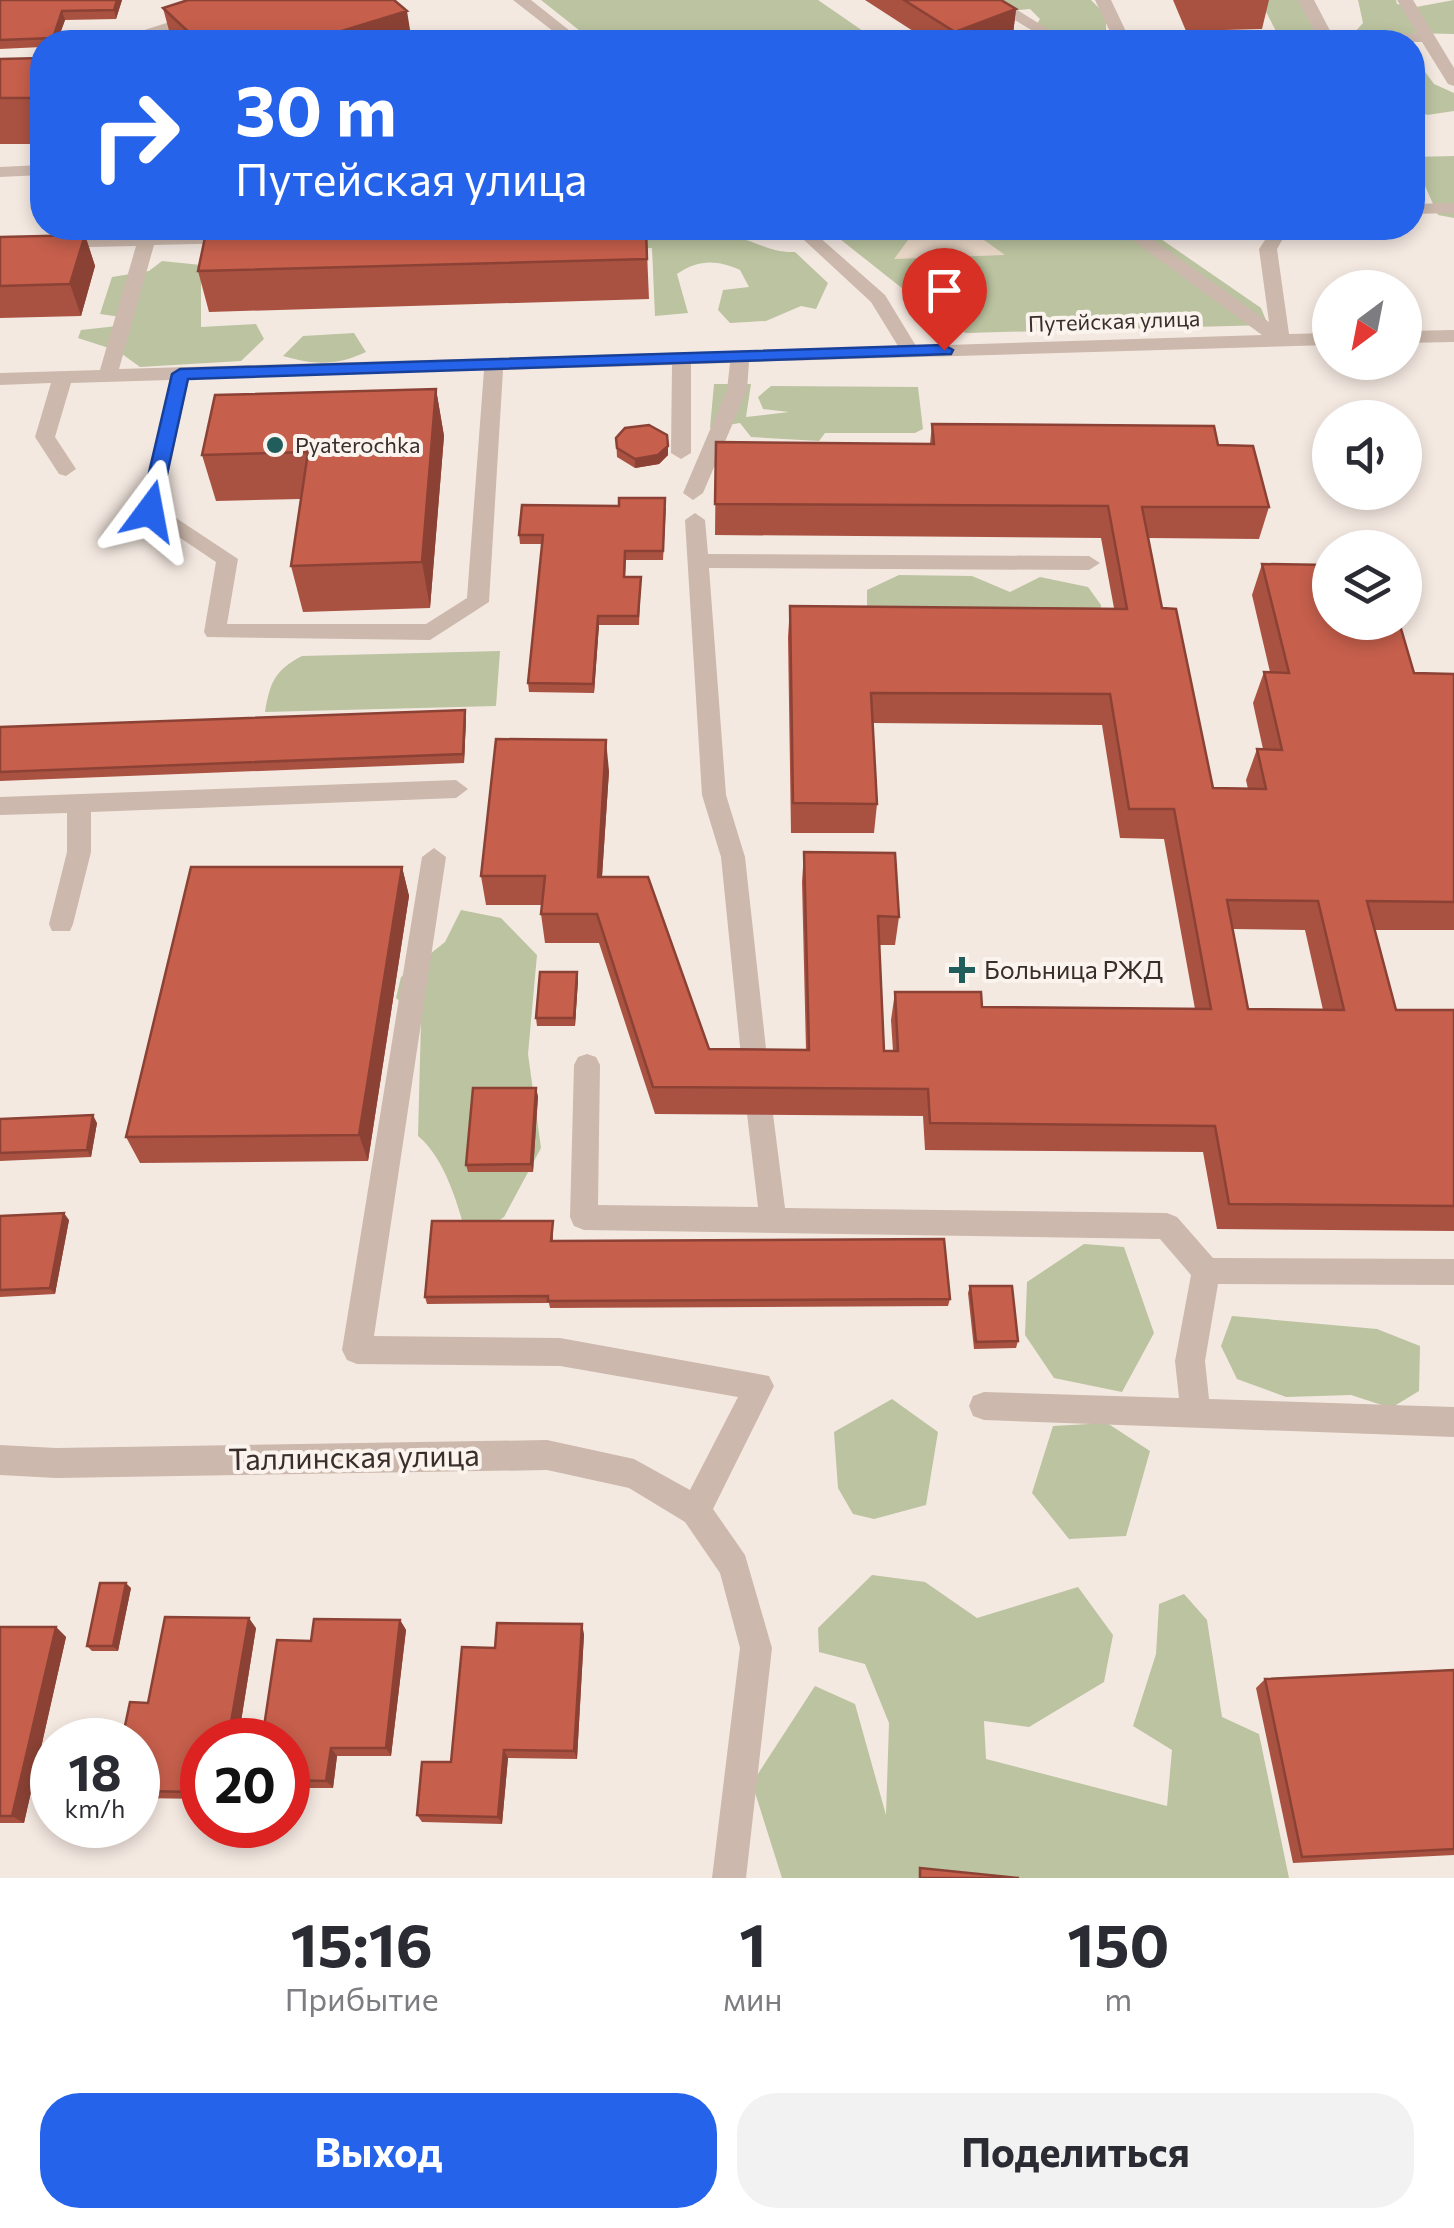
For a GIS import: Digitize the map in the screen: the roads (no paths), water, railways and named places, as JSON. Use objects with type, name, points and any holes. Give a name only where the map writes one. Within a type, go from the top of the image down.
[{"type":"street","points":[[160,30],[255,0]]},
{"type":"street","points":[[520,0],[558,30]]},
{"type":"street","points":[[990,0],[1040,30]]},
{"type":"street","points":[[1103,0],[1117,30]]},
{"type":"street","points":[[1306,0],[1322,30]]},
{"type":"street","points":[[1405,0],[1421,30]]},
{"type":"street","points":[[1425,38],[1454,81]]},
{"type":"street","points":[[0,172],[30,171]]},
{"type":"street","points":[[1425,209],[1454,208]]},
{"type":"street","points":[[0,244],[175,240]]},
{"type":"street","points":[[812,240],[878,298],[910,351]]},
{"type":"street","points":[[1143,240],[1232,301],[1281,341]]},
{"type":"street","points":[[1274,240],[1268,249],[1281,341]]},
{"type":"street","points":[[108,376],[146,241]]},
{"type":"street","points":[[1422,337],[1454,336]]},
{"type":"street","name":"Путейская улица","points":[[0,379],[1312,340]]},
{"type":"street","points":[[693,494],[737,390],[740,356]]},
{"type":"street","points":[[681,453],[682,357]]},
{"type":"street","points":[[180,374],[150,511],[227,559],[215,632],[430,632],[478,602],[494,364]]},
{"type":"street","points":[[64,378],[45,437],[66,469]]},
{"type":"street","points":[[695,520],[714,795],[733,856],[756,1076]]},
{"type":"street","points":[[696,561],[1089,563]]},
{"type":"street","points":[[0,806],[456,790]]},
{"type":"street","points":[[60,924],[79,852],[80,804]]},
{"type":"street","points":[[434,856],[357,1350],[560,1352],[759,1386],[696,1511],[734,1566],[756,1648],[728,1878]]},
{"type":"street","points":[[587,1065],[584,1216],[1167,1226],[1206,1271],[1454,1272]]},
{"type":"street","points":[[760,1114],[772,1220]]},
{"type":"street","points":[[1196,1414],[1190,1361],[1206,1271]]},
{"type":"street","points":[[984,1406],[1454,1422]]},
{"type":"street","name":"Таллинская улица","points":[[0,1460],[56,1463],[547,1455],[634,1474],[696,1511]]},
{"type":"place","name":"Pyaterochka","points":[[275,445]]},
{"type":"place","name":"Больница РЖД","points":[[962,970]]}]
